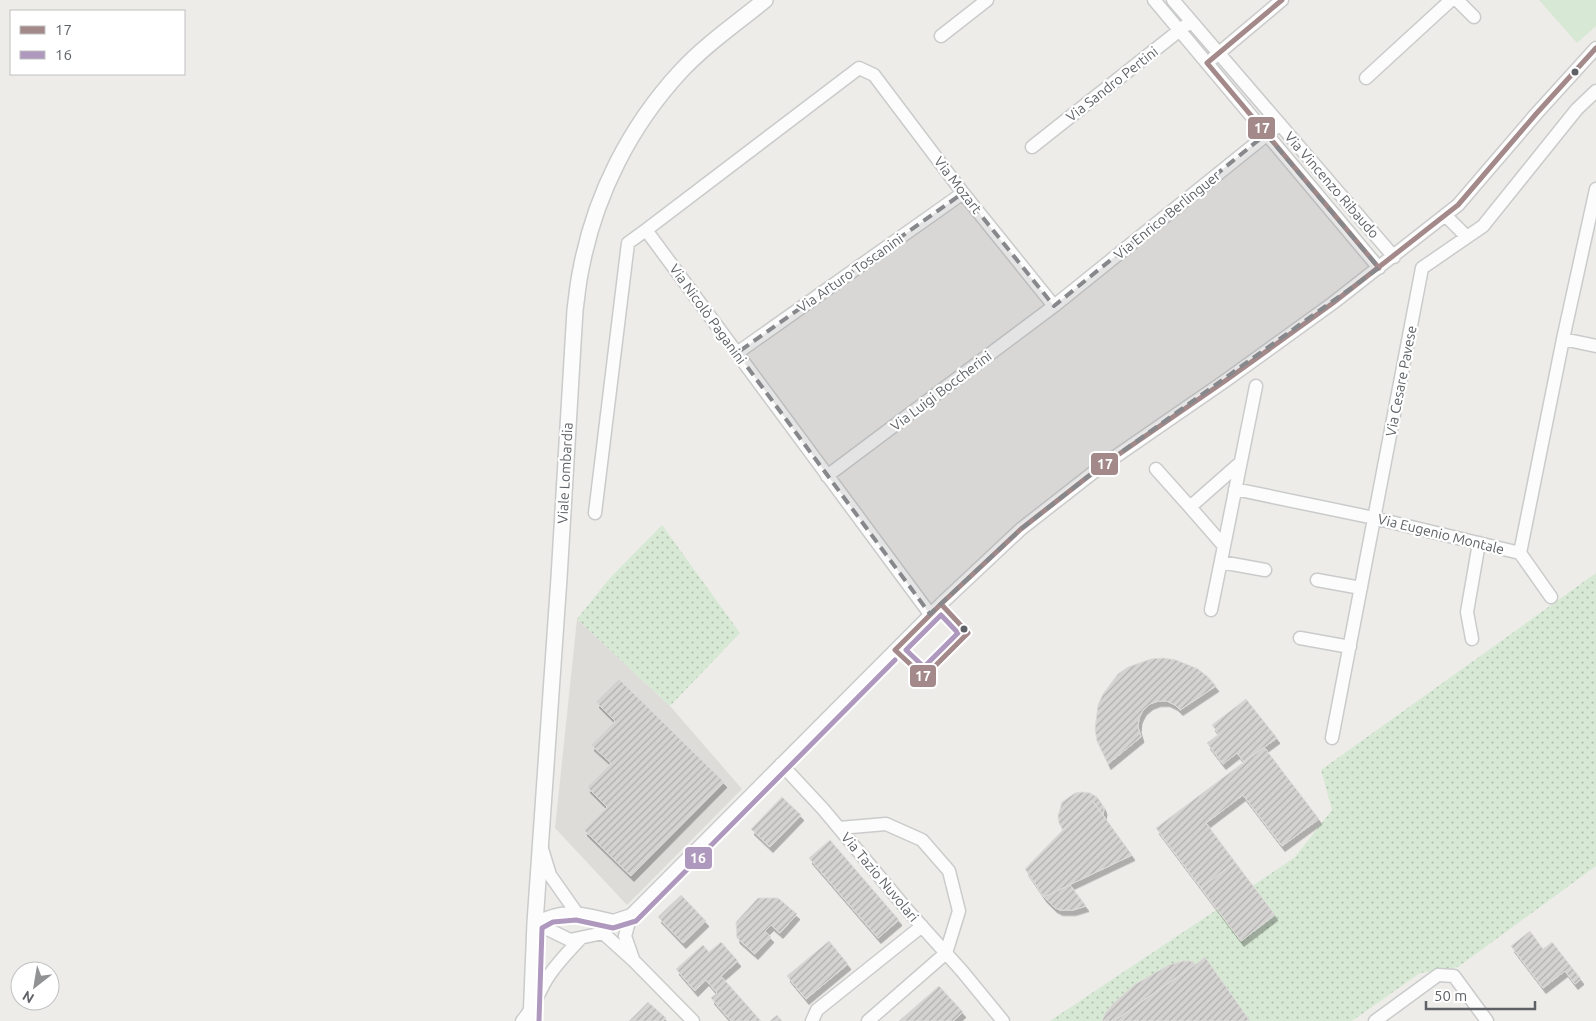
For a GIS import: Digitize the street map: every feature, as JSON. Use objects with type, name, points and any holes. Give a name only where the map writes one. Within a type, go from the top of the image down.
[{"type":"street","name":"Viale Lombardia","points":[[528,1018],[559,578],[575,310],[581,268],[593,221],[626,144],[648,112],[682,71],[711,44],[765,0]]},
{"type":"street","points":[[941,36],[987,0]]},
{"type":"street","name":"Via Vincenzo Ribaudo","points":[[1154,0],[1379,268]]},
{"type":"street","name":"Via Vincenzo Ribaudo","points":[[1173,0],[1394,257]]},
{"type":"street","points":[[1207,64],[1282,0]]},
{"type":"street","points":[[1366,78],[1451,0]]},
{"type":"street","points":[[1457,0],[1474,17]]},
{"type":"street","name":"Via Sandro Pertini","points":[[1032,147],[1191,21]]},
{"type":"street","points":[[535,923],[570,940],[603,933],[613,921],[631,915],[930,614],[1021,529],[1093,472],[1226,381],[1333,303],[1458,205],[1596,48]]},
{"type":"street","name":"Via Mozart","points":[[646,230],[859,68],[874,75],[963,192],[1054,306]]},
{"type":"street","points":[[1592,95],[1596,109]]},
{"type":"street","name":"Via Cesare Pavese","points":[[1332,738],[1422,268],[1483,226],[1577,109],[1592,95]]},
{"type":"street","name":"Via Enrico Berlinguer","points":[[1054,306],[1280,124]]},
{"type":"street","name":"Via Eugenio Montale","points":[[1235,489],[1374,518],[1520,553],[1563,338],[1596,189]]},
{"type":"street","name":"Via Arturo Toscanini","points":[[736,353],[963,192]]},
{"type":"street","points":[[1445,215],[1467,238]]},
{"type":"street","points":[[596,513],[628,243],[646,230]]},
{"type":"street","name":"Via Nicolò Paganini","points":[[646,230],[930,614]]},
{"type":"street","name":"Via Luigi Boccherini","points":[[827,476],[1054,306]]},
{"type":"street","points":[[1563,338],[1596,346]]},
{"type":"street","points":[[1211,610],[1256,386]]},
{"type":"street","points":[[1190,507],[1240,463]]},
{"type":"street","points":[[1156,469],[1224,546]]},
{"type":"street","points":[[1472,639],[1467,612],[1479,543]]},
{"type":"street","points":[[1520,553],[1551,597]]},
{"type":"street","points":[[1221,562],[1264,570]]},
{"type":"street","points":[[1317,580],[1361,588]]},
{"type":"street","points":[[1300,638],[1350,647]]},
{"type":"street","name":"Via Tazio Nuvolari","points":[[781,764],[839,828],[1003,1021]]},
{"type":"street","name":"Via Tazio Nuvolari","points":[[839,828],[886,824],[922,840],[949,871],[959,911],[946,953]]},
{"type":"street","points":[[540,843],[550,876],[576,912]]},
{"type":"street","points":[[535,923],[551,915],[576,912],[613,921]]},
{"type":"street","points":[[631,915],[625,936],[634,961]]},
{"type":"street","name":"Via Tazio Nuvolari","points":[[812,1021],[818,1010],[922,926]]},
{"type":"street","points":[[603,933],[634,961],[692,1021]]},
{"type":"street","points":[[528,1018],[548,977],[581,938]]},
{"type":"street","points":[[868,1021],[946,953]]},
{"type":"street","points":[[1376,1021],[1438,975],[1454,976],[1487,1021]]},
{"type":"highlighted area","points":[[1266,134],[1379,268],[1099,468],[1021,529],[930,614],[737,353],[963,193],[1054,306]]},
{"type":"shaded area","points":[[577,619],[670,706],[742,789],[627,905],[555,828]]},
{"type":"green space","points":[[1539,0],[1596,0],[1596,26],[1577,43]]},
{"type":"green space","points":[[662,525],[740,633],[670,706],[577,619],[609,579]]},
{"type":"green space","points":[[1596,573],[1596,866],[1458,967],[1420,973],[1352,1021],[1050,1021],[1294,858],[1332,810],[1321,770]]},
{"type":"building","points":[[1151,659],[1176,660],[1198,669],[1216,686],[1180,710],[1167,701],[1158,701],[1150,704],[1143,710],[1139,718],[1138,727],[1141,737],[1108,764],[1097,741],[1095,729],[1098,705],[1103,694],[1118,674],[1128,667]]},
{"type":"building","points":[[619,679],[724,782],[631,876],[584,830],[607,807],[587,787],[611,763],[591,745],[615,721],[596,702]]},
{"type":"building","points":[[1246,699],[1277,738],[1244,762],[1237,753],[1223,764],[1207,743],[1219,734],[1212,725]]},
{"type":"building","points":[[1264,747],[1319,819],[1282,846],[1243,795],[1206,823],[1235,862],[1201,888],[1156,828]]},
{"type":"building","points":[[1083,792],[1097,797],[1104,809],[1103,815],[1092,800],[1063,830],[1058,816],[1062,802],[1075,793]]},
{"type":"building","points":[[782,797],[801,815],[770,847],[751,829]]},
{"type":"building","points":[[1092,800],[1132,855],[1044,897],[1025,869]]},
{"type":"building","points":[[830,840],[899,920],[878,938],[809,858]]},
{"type":"building","points":[[1235,862],[1275,915],[1241,941],[1201,888]]},
{"type":"building","points":[[1070,885],[1086,906],[1073,910],[1060,910],[1044,897]]},
{"type":"building","points":[[681,895],[706,921],[683,943],[658,917]]},
{"type":"building","points":[[758,898],[778,898],[797,914],[780,933],[771,925],[765,931],[771,937],[755,954],[737,938],[736,922]]},
{"type":"building","points":[[1530,931],[1543,949],[1552,942],[1581,979],[1575,984],[1565,971],[1543,988],[1511,946]]},
{"type":"building","points":[[829,941],[848,964],[806,999],[787,976]]},
{"type":"building","points":[[721,942],[738,961],[721,976],[761,1021],[731,1021],[711,998],[717,993],[706,980],[695,991],[676,969],[703,945],[709,952]]},
{"type":"building","points":[[1205,957],[1250,1021],[1114,1021],[1196,964]]},
{"type":"building","points":[[1190,961],[1196,964],[1114,1021],[1102,1021],[1106,1012],[1114,1003],[1134,985],[1169,965]]},
{"type":"building","points":[[939,986],[963,1012],[953,1021],[899,1021]]},
{"type":"building","points":[[648,1002],[666,1018],[663,1021],[629,1021]]},
{"type":"building","points":[[777,1015],[782,1021],[770,1021]]},
{"type":"transit line","name":"17","points":[[1282,0],[1207,63],[1379,268]]},
{"type":"transit line","name":"17","points":[[941,604],[1021,529],[1099,468],[1225,381],[1333,303],[1458,205],[1596,48]]},
{"type":"transit line","name":"17","points":[[941,604],[968,633],[924,677],[895,650],[941,604]]},
{"type":"transit line","name":"16","points":[[941,615],[958,633],[924,667],[906,650],[941,615]]},
{"type":"transit line","name":"16","points":[[539,1021],[542,928],[553,922],[576,920],[613,928],[636,921],[895,660]]}]
